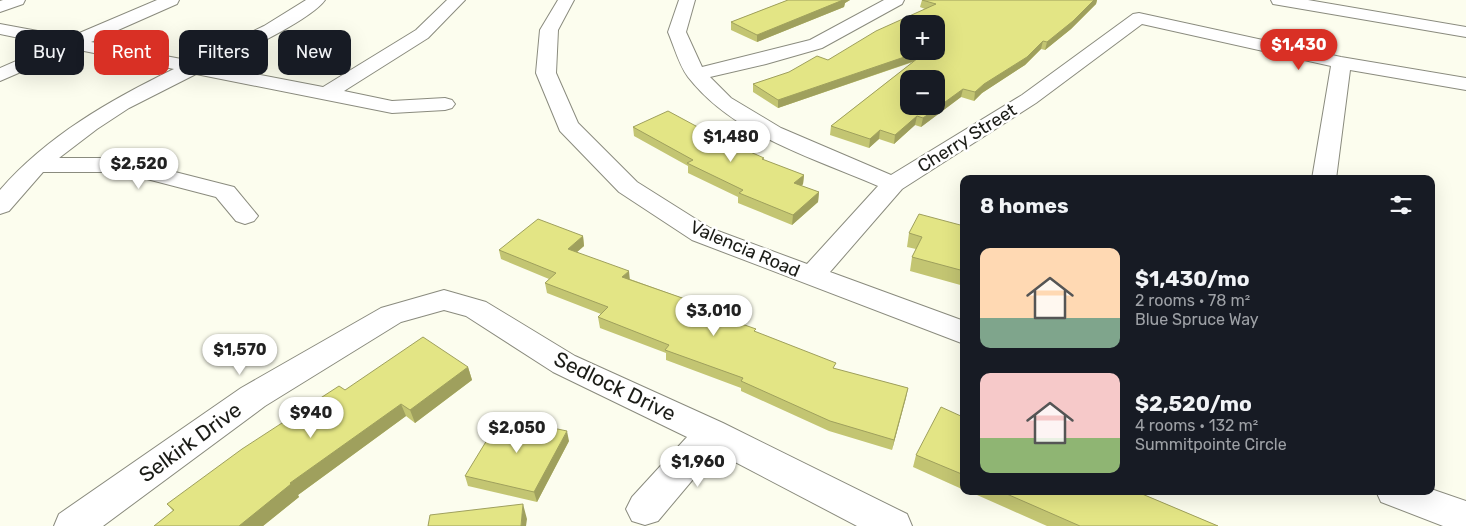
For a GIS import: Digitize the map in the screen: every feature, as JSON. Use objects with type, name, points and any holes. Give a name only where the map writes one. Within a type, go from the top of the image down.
[{"type":"street","points":[[0,7],[17,0]]},
{"type":"street","points":[[84,39],[172,0]]},
{"type":"street","points":[[268,32],[296,16],[317,0]]},
{"type":"street","points":[[326,94],[422,34],[457,0]]},
{"type":"street","name":"Valencia Road","points":[[566,0],[549,30],[546,73],[568,126],[628,187],[701,234],[960,331]]},
{"type":"street","points":[[687,0],[677,32],[696,74],[724,102],[773,134],[893,184]]},
{"type":"street","points":[[696,74],[759,60],[816,44],[896,0]]},
{"type":"street","points":[[1279,0],[1466,32]]},
{"type":"street","name":"Cherry Street","points":[[811,276],[893,184],[1029,100],[1139,18],[1341,63]]},
{"type":"street","points":[[0,29],[15,32]]},
{"type":"street","points":[[84,45],[179,64]]},
{"type":"street","points":[[1325,175],[1341,63],[1466,84]]},
{"type":"street","points":[[0,75],[15,69]]},
{"type":"street","points":[[0,206],[37,165],[78,133],[122,104],[180,75]]},
{"type":"street","points":[[235,75],[392,107],[445,104]]},
{"type":"street","points":[[37,165],[120,165],[226,192],[245,216]]},
{"type":"street","name":"Sedlock Drive","points":[[444,300],[476,309],[564,364],[711,433],[893,526]]},
{"type":"street","name":"Selkirk Drive","points":[[73,526],[253,396],[390,315],[444,300]]},
{"type":"street","points":[[645,509],[711,433]]},
{"type":"street","points":[[1405,495],[1466,518]]},
{"type":"building","points":[[788,0],[843,0],[757,35],[731,22]]},
{"type":"building","points":[[922,0],[1094,0],[1073,21],[1047,42],[1043,41],[1027,57],[984,84],[975,92],[963,89],[945,102],[945,70],[903,70],[915,60],[945,60],[945,15],[912,15],[936,4]]},
{"type":"building","points":[[900,20],[900,58],[778,100],[753,84],[789,72],[817,56],[828,60],[876,31]]},
{"type":"building","points":[[900,72],[900,115],[927,115],[923,118],[917,116],[895,135],[880,130],[870,139],[831,126]]},
{"type":"building","points":[[668,111],[707,132],[705,132],[764,158],[762,159],[804,175],[794,183],[819,192],[793,215],[739,193],[743,190],[687,163],[693,160],[633,127]]},
{"type":"building","points":[[919,214],[960,225],[960,270],[912,257],[922,237],[909,233]]},
{"type":"building","points":[[538,219],[583,236],[568,249],[629,271],[622,277],[688,300],[685,304],[756,329],[754,331],[836,363],[833,368],[908,388],[894,440],[830,421],[741,381],[743,378],[665,350],[669,345],[598,317],[608,307],[545,283],[556,273],[499,250]]},
{"type":"building","points":[[423,337],[468,367],[410,410],[401,404],[290,483],[239,526],[154,526],[174,510],[167,504],[242,449],[339,386],[345,390]]},
{"type":"building","points":[[941,407],[960,416],[960,473],[916,455]]},
{"type":"building","points":[[501,417],[567,431],[534,492],[465,476]]},
{"type":"building","points":[[1009,495],[1144,495],[1218,526],[1080,526]]},
{"type":"building","points":[[523,504],[521,526],[428,526],[430,515]]}]
